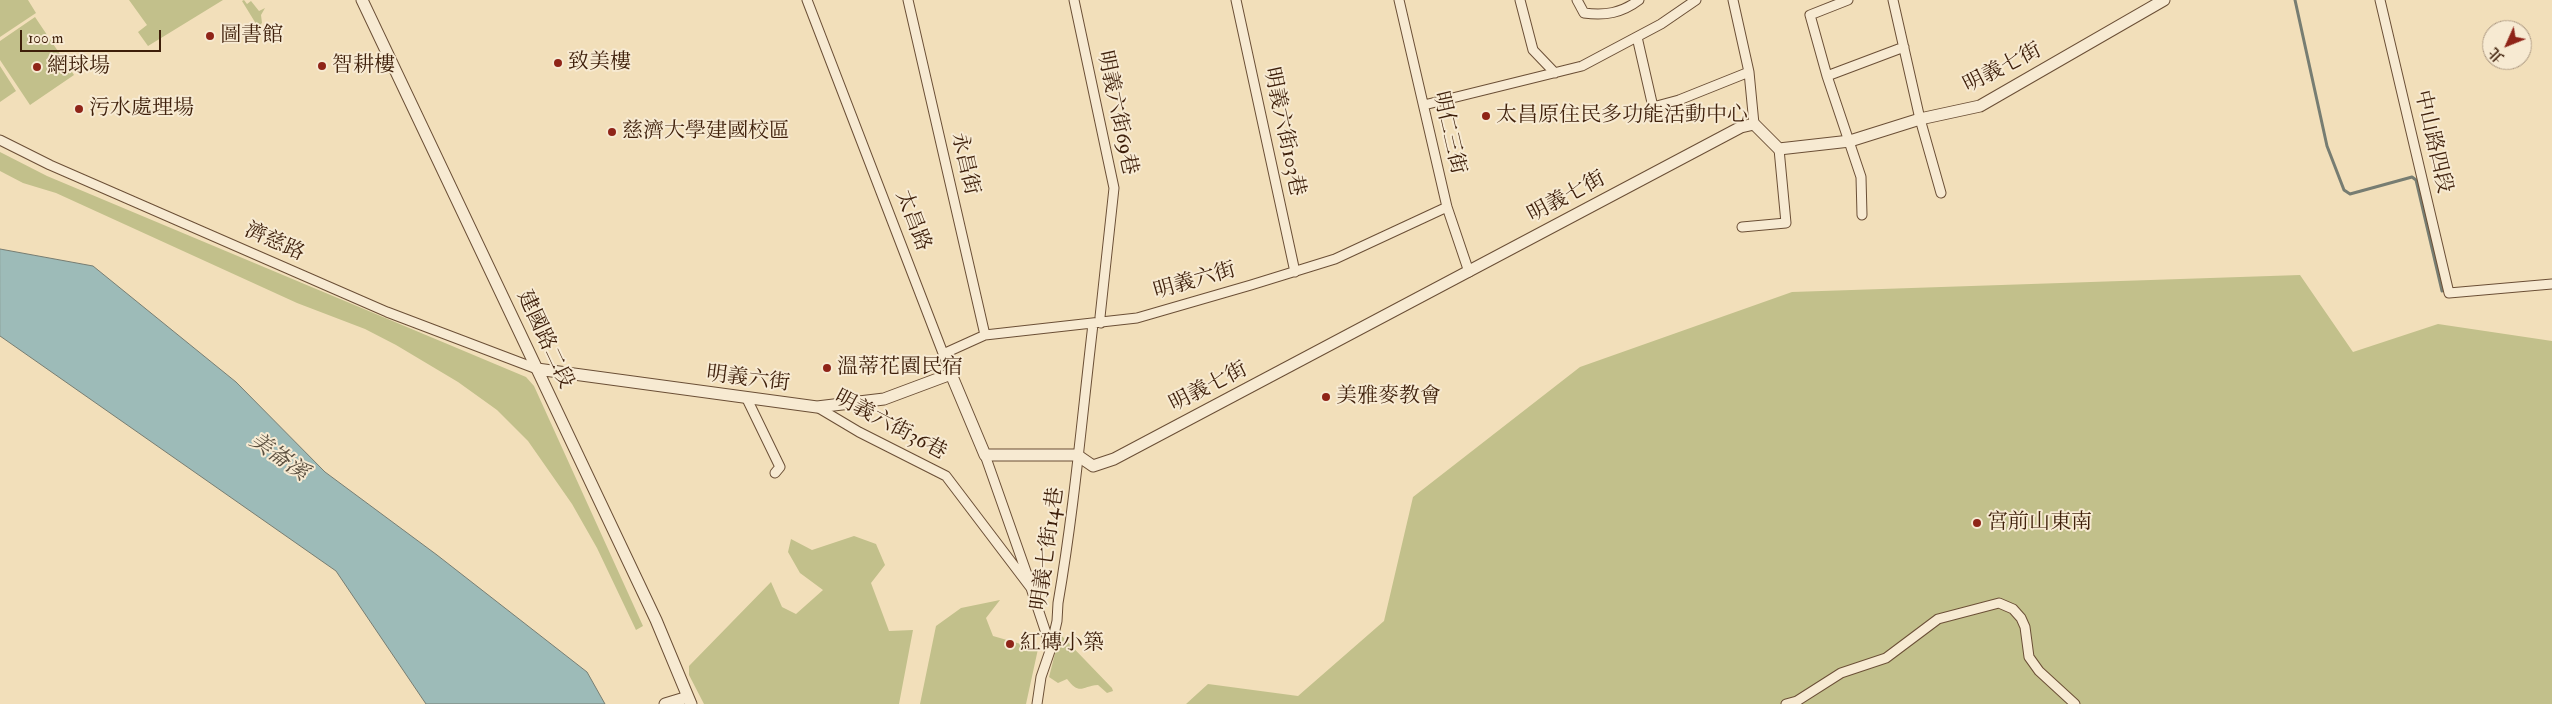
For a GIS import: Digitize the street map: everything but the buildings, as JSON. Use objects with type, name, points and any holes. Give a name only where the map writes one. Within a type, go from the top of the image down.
[{"type":"street","name":"建國路二段","points":[[362,0],[656,620],[688,702]]},
{"type":"street","name":"太昌路","points":[[807,0],[943,354],[984,455]]},
{"type":"street","name":"永昌街","points":[[908,0],[985,335]]},
{"type":"street","name":"明義六街69巷","points":[[1074,0],[1114,188],[1100,317],[1097,323],[1077,455]]},
{"type":"street","name":"明義六街103巷","points":[[1236,0],[1295,272]]},
{"type":"street","name":"明仁三街","points":[[1399,0],[1447,207],[1469,272]]},
{"type":"street","points":[[1520,0],[1533,50],[1554,73]]},
{"type":"street","points":[[1577,0],[1584,13],[1598,15],[1614,14],[1639,0]]},
{"type":"street","points":[[1424,105],[1582,66],[1637,38],[1696,0]]},
{"type":"street","points":[[1733,0],[1748,72],[1754,124],[1779,149],[1786,223],[1742,226]]},
{"type":"street","points":[[1846,0],[1810,15],[1827,76],[1861,177],[1862,215]]},
{"type":"street","points":[[1892,0],[1920,119],[1940,193]]},
{"type":"street","name":"明義七街","points":[[1779,149],[1850,141],[1920,119],[1980,106],[2164,0]]},
{"type":"street","name":"中山路四段","points":[[2380,0],[2449,293],[2552,284]]},
{"type":"street","points":[[1637,38],[1653,107],[1680,100],[1748,72]]},
{"type":"street","points":[[1827,76],[1904,47]]},
{"type":"street","name":"明義七街","points":[[984,455],[1077,455],[1093,466],[1114,459],[1741,127],[1754,124]]},
{"type":"street","name":"濟慈路","points":[[0,140],[50,165],[387,312],[537,369]]},
{"type":"street","name":"明義六街","points":[[943,354],[985,335],[1137,318],[1295,272],[1335,259],[1447,207]]},
{"type":"street","name":"明義六街","points":[[537,369],[817,407],[884,399],[951,374]]},
{"type":"street","points":[[747,399],[780,467],[775,473]]},
{"type":"street","name":"明義六街36巷","points":[[817,407],[859,432],[946,476],[1031,588]]},
{"type":"street","points":[[984,455],[1051,648]]},
{"type":"street","name":"明義七街14巷","points":[[1037,704],[1057,621],[1058,603],[1077,478],[1077,455]]},
{"type":"street","points":[[1786,704],[1797,701],[1841,674],[1886,658],[1938,619],[2000,603],[2013,609],[2022,618],[2030,657],[2039,671],[2075,704]]},
{"type":"street","points":[[666,704],[688,702]]},
{"type":"shaded area","points":[[0,0],[28,0],[36,13],[0,37]]},
{"type":"shaded area","points":[[129,0],[223,0],[148,46],[138,32],[147,25]]},
{"type":"shaded area","points":[[244,0],[247,4],[251,1],[259,11],[265,8],[261,15],[262,23],[258,27],[242,1]]},
{"type":"shaded area","name":"網球場","points":[[35,17],[74,75],[30,105],[0,60],[0,41]]},
{"type":"shaded area","points":[[0,66],[16,91],[0,102]]},
{"type":"shaded area","points":[[0,152],[47,176],[526,377],[534,386],[643,626],[636,630],[597,548],[572,504],[528,441],[497,410],[458,382],[365,329],[297,303],[56,193],[23,183],[0,171]]},
{"type":"shaded area","points":[[2300,275],[2353,352],[2438,324],[2552,341],[2552,704],[1186,704],[1208,684],[1298,696],[1384,621],[1413,497],[1580,367],[1792,292]]},
{"type":"shaded area","points":[[854,536],[876,544],[885,565],[871,583],[889,631],[913,630],[899,704],[704,704],[689,675],[689,666],[771,582],[782,607],[796,614],[823,590],[800,573],[788,552],[791,539],[812,550]]},
{"type":"shaded area","points":[[1000,600],[986,618],[993,636],[1038,649],[1026,704],[920,704],[936,626],[961,608]]},
{"type":"shaded area","points":[[1060,634],[1113,691],[1107,693],[1098,685],[1078,689],[1067,679],[1058,683],[1049,677]]},
{"type":"water","name":"美崙溪","points":[[0,249],[93,266],[236,382],[325,472],[437,555],[587,672],[605,704],[426,704],[336,571],[0,336]]},
{"type":"waterway","points":[[2295,0],[2327,146],[2344,190],[2350,194],[2412,177],[2416,180],[2442,291]]},
{"type":"place","name":"圖書館","points":[[210,36]]},
{"type":"place","name":"致美樓","points":[[558,63]]},
{"type":"place","name":"智耕樓","points":[[322,66]]},
{"type":"place","name":"網球場","points":[[37,67]]},
{"type":"place","name":"污水處理場","points":[[79,109]]},
{"type":"place","name":"太昌原住民多功能活動中心","points":[[1486,116]]},
{"type":"place","name":"慈濟大學建國校區","points":[[612,132]]},
{"type":"place","name":"溫蒂花園民宿","points":[[827,368]]},
{"type":"place","name":"美雅麥教會","points":[[1326,397]]},
{"type":"place","name":"宮前山東南","points":[[1977,523]]},
{"type":"place","name":"紅磚小築","points":[[1010,644]]}]
